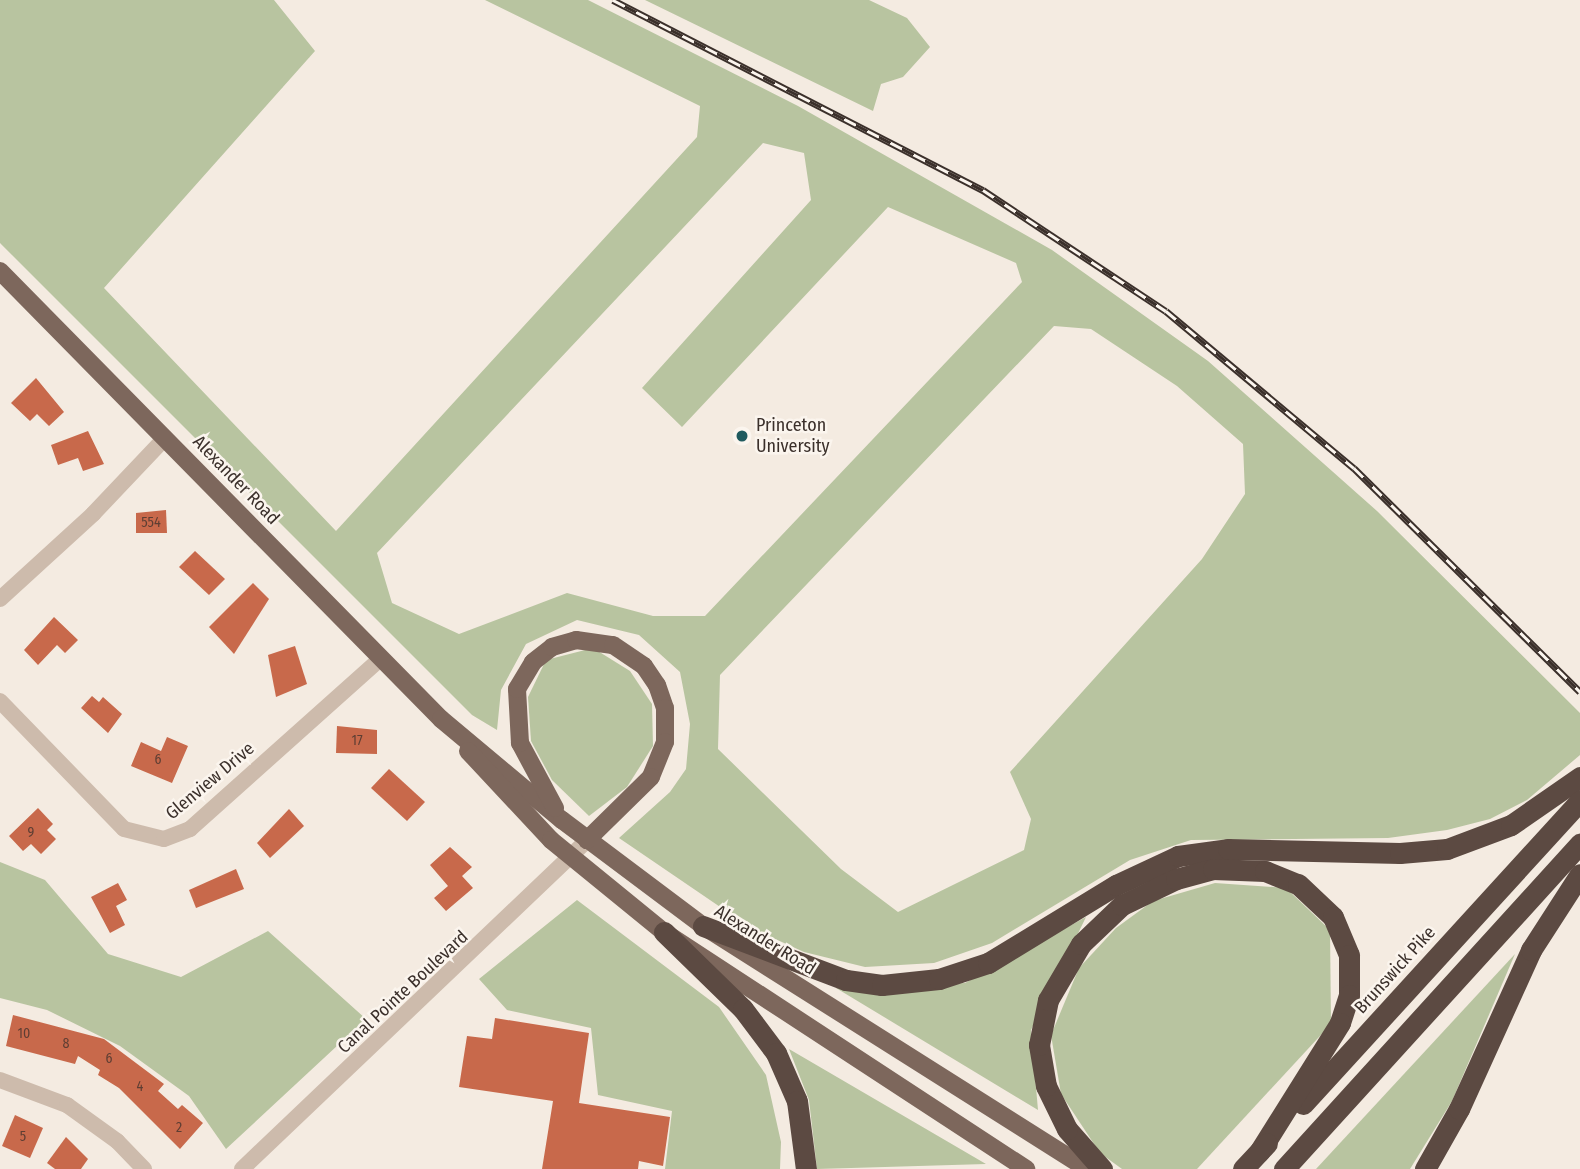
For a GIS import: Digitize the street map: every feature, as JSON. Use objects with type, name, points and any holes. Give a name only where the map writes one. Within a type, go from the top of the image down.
[{"type":"highway","points":[[703,926],[846,980],[882,985],[939,979],[988,963],[1133,875],[1178,856],[1228,849],[1400,853],[1447,849],[1511,825],[1580,777]]},
{"type":"highway","name":"Brunswick Pike","points":[[1244,1169],[1580,801]]},
{"type":"highway","points":[[1284,1169],[1580,844]]},
{"type":"highway","points":[[1102,1169],[1067,1129],[1046,1086],[1039,1045],[1048,1000],[1081,944],[1122,905],[1176,879],[1213,869],[1265,872],[1298,884],[1333,917],[1349,955],[1349,995],[1336,1030],[1259,1152]]},
{"type":"highway","points":[[1425,1169],[1531,950],[1580,874]]},
{"type":"highway","points":[[664,932],[743,1009],[776,1053],[797,1101],[806,1169]]},
{"type":"main road","name":"Alexander Road","points":[[0,271],[441,719],[491,779],[572,858],[664,932],[1026,1169]]},
{"type":"main road","points":[[562,820],[520,743],[517,689],[533,662],[552,647],[576,640],[601,642],[634,658],[651,675],[662,695],[667,730],[651,777],[587,840]]},
{"type":"main road","name":"Alexander Road","points":[[441,719],[587,840],[703,926],[1087,1169]]},
{"type":"street","points":[[0,599],[93,514],[165,438]]},
{"type":"street","name":"Glenview Drive","points":[[0,701],[124,829],[164,839],[190,829],[381,658]]},
{"type":"street","name":"Canal Pointe Boulevard","points":[[242,1169],[572,858],[587,840]]},
{"type":"street","points":[[0,1080],[67,1105],[117,1141],[144,1169]]},
{"type":"green space","points":[[0,0],[274,0],[315,51],[104,288],[336,531],[697,137],[700,106],[485,0],[588,0],[798,106],[1052,250],[1208,361],[1377,511],[1580,713],[1580,755],[1527,800],[1490,819],[1447,830],[1388,838],[1191,840],[1130,860],[992,943],[934,963],[865,967],[804,952],[751,928],[619,838],[670,792],[686,769],[690,724],[680,672],[639,635],[577,620],[526,644],[501,690],[497,730],[472,715],[0,243]],"holes":[[[763,143],[804,153],[811,200],[642,388],[682,427],[888,207],[1016,263],[1022,282],[705,616],[653,616],[567,593],[459,634],[392,603],[377,553]],[[1054,326],[1091,329],[1177,386],[1243,444],[1245,494],[1202,559],[1010,772],[1031,819],[1024,850],[898,912],[841,869],[718,749],[720,675]]]},
{"type":"green space","points":[[645,0],[869,0],[907,18],[930,47],[903,77],[881,84],[873,111]]},
{"type":"green space","points":[[593,648],[630,671],[652,704],[653,746],[627,787],[589,816],[552,780],[531,741],[528,697],[546,660]]},
{"type":"green space","points":[[0,862],[45,880],[108,954],[181,977],[268,931],[366,1019],[226,1149],[189,1096],[120,1046],[47,1010],[0,998]]},
{"type":"green space","points":[[1215,883],[1286,888],[1330,930],[1331,1024],[1197,1169],[1122,1169],[1100,1153],[1061,1094],[1051,1035],[1079,968],[1116,928],[1153,901]]},
{"type":"green space","points":[[577,900],[719,1007],[766,1075],[781,1142],[780,1169],[665,1169],[672,1111],[598,1095],[591,1028],[507,1010],[479,979]]},
{"type":"green space","points":[[1086,917],[1031,1030],[1038,1110],[836,988],[965,983]]},
{"type":"green space","points":[[1515,954],[1452,1101],[1410,1169],[1316,1169]]},
{"type":"green space","points":[[789,1049],[986,1164],[817,1169],[809,1100]]},
{"type":"building","points":[[36,378],[64,412],[49,426],[37,414],[30,421],[11,403]]},
{"type":"building","points":[[88,431],[104,464],[83,471],[78,458],[58,465],[51,445]]},
{"type":"building","points":[[166,510],[167,533],[136,533],[136,513]]},
{"type":"building","points":[[195,551],[225,579],[209,595],[179,567]]},
{"type":"building","points":[[253,583],[269,599],[234,654],[209,627]]},
{"type":"building","points":[[54,617],[78,640],[65,653],[57,645],[38,665],[24,650]]},
{"type":"building","points":[[295,646],[307,684],[276,697],[268,655]]},
{"type":"building","points":[[92,696],[99,702],[103,697],[122,714],[108,733],[81,708]]},
{"type":"building","points":[[337,726],[377,730],[377,754],[336,753]]},
{"type":"building","points":[[167,737],[188,746],[172,783],[131,766],[141,742],[161,751]]},
{"type":"building","points":[[389,769],[425,802],[407,821],[371,788]]},
{"type":"building","points":[[38,808],[53,824],[47,830],[56,839],[41,854],[31,844],[23,851],[9,836]]},
{"type":"building","points":[[289,809],[304,826],[270,858],[257,843]]},
{"type":"building","points":[[450,847],[472,867],[462,876],[473,888],[446,911],[434,898],[448,886],[430,865]]},
{"type":"building","points":[[236,869],[244,889],[196,908],[189,890]]},
{"type":"building","points":[[118,883],[127,900],[116,906],[125,925],[110,933],[91,897]]},
{"type":"building","points":[[13,1015],[104,1039],[164,1084],[158,1091],[178,1109],[182,1105],[203,1123],[180,1149],[119,1088],[98,1075],[100,1070],[78,1056],[75,1064],[6,1046]]},
{"type":"building","points":[[495,1018],[589,1033],[579,1103],[670,1117],[663,1166],[639,1161],[638,1169],[542,1169],[553,1101],[459,1087],[467,1036],[492,1039]]},
{"type":"building","points":[[15,1115],[43,1128],[30,1158],[2,1146]]},
{"type":"building","points":[[66,1137],[88,1159],[81,1169],[55,1169],[47,1163]]},
{"type":"railway","points":[[613,0],[983,190],[1166,311],[1354,468],[1580,692]]},
{"type":"place","name":"Princeton University","points":[[742,436]]}]
